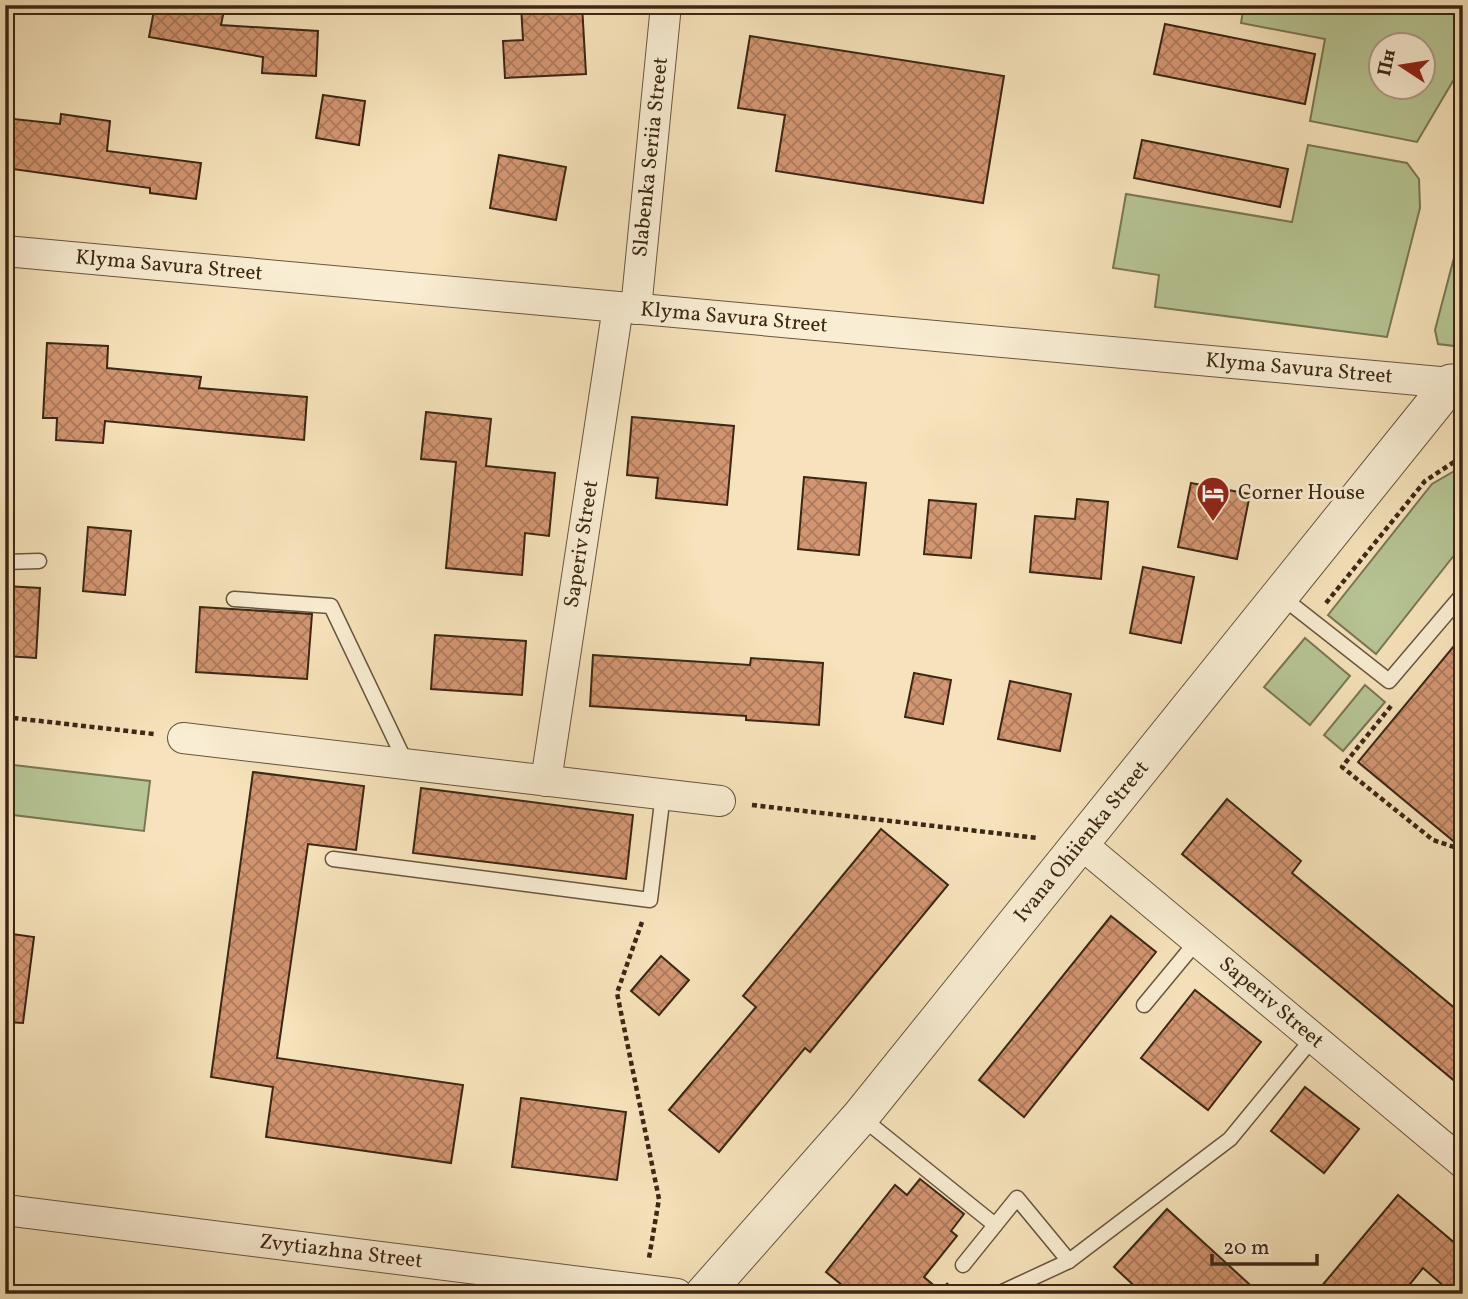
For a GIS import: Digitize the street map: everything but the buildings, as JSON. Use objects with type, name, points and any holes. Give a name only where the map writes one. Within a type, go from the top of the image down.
[{"type":"street","name":"Slabenka Seriia Street","points":[[627,308],[666,5]]},
{"type":"street","name":"Klyma Savura Street","points":[[5,251],[1457,384]]},
{"type":"street","name":"Saperiv Street","points":[[546,781],[627,308]]},
{"type":"street","name":"Ivana Ohiienka Street","points":[[704,1294],[860,1117],[1281,596],[1457,384]]},
{"type":"street","points":[[183,738],[720,801]]},
{"type":"street","name":"Saperiv Street","points":[[1080,843],[1463,1163]]},
{"type":"street","name":"Zvytiazhna Street","points":[[5,1210],[677,1294]]},
{"type":"lane","points":[[5,562],[39,561]]},
{"type":"lane","points":[[1281,596],[1389,681],[1463,594]]},
{"type":"lane","points":[[234,598],[331,606],[407,764]]},
{"type":"lane","points":[[333,859],[650,900],[663,794]]},
{"type":"lane","points":[[1144,1005],[1197,941]]},
{"type":"lane","points":[[999,1294],[1069,1261],[1230,1139],[1313,1038]]},
{"type":"lane","points":[[860,1117],[995,1225]]},
{"type":"lane","points":[[963,1265],[1017,1198],[1069,1261]]},
{"type":"path","points":[[1389,681],[1392,706],[1342,767],[1433,840],[1463,850]]},
{"type":"path","points":[[5,717],[183,738]]},
{"type":"path","points":[[720,801],[1080,843]]},
{"type":"path","points":[[644,1290],[659,1199],[617,993],[650,900]]},
{"type":"green space","points":[[1244,5],[1463,5],[1463,64],[1417,142],[1310,121],[1325,39],[1241,23]]},
{"type":"green space","points":[[1308,145],[1407,163],[1419,179],[1420,208],[1387,337],[1155,307],[1159,275],[1113,268],[1126,194],[1292,222]]},
{"type":"green space","points":[[1463,245],[1463,347],[1438,344],[1435,330],[1456,250]]},
{"type":"green space","points":[[1463,466],[1463,544],[1376,654],[1328,615],[1432,484]]},
{"type":"green space","points":[[1305,638],[1350,676],[1310,725],[1264,687]]},
{"type":"green space","points":[[1365,685],[1385,702],[1343,751],[1324,735]]},
{"type":"green space","points":[[5,764],[150,781],[144,831],[5,814]]},
{"type":"place","name":"Corner House","points":[[1213,523]]}]
